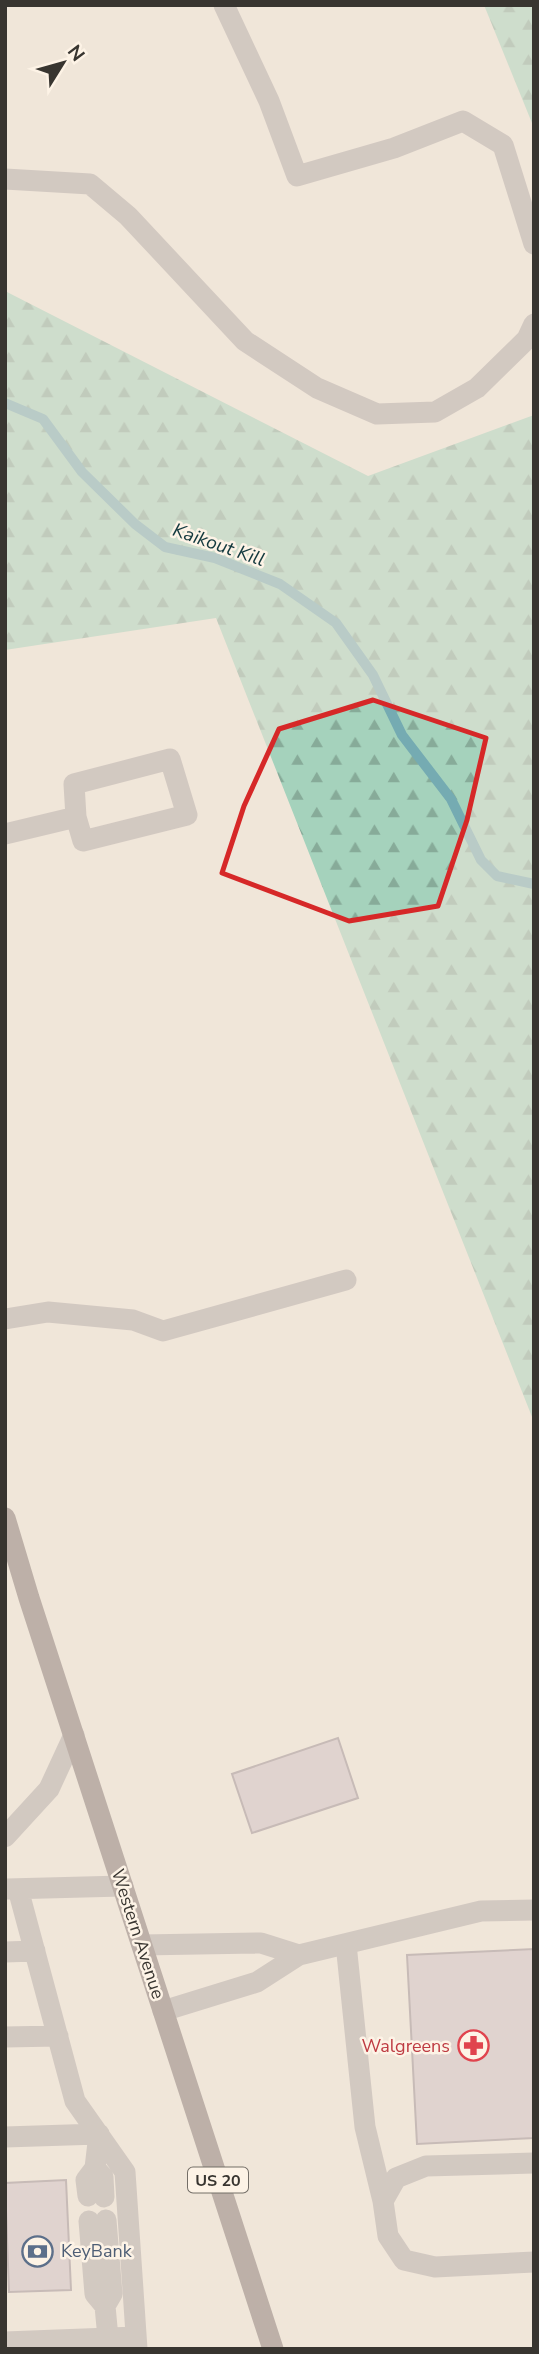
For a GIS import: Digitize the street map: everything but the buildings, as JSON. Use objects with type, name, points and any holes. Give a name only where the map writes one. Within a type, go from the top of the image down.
[{"type":"main road","name":"Western Avenue","points":[[5,1518],[273,2349]]},
{"type":"lane","points":[[224,5],[269,101],[298,176],[394,148],[464,121],[503,145],[534,244]]},
{"type":"lane","points":[[5,179],[90,184],[128,216],[245,341],[317,388],[377,414],[435,412],[477,388],[527,339],[534,324]]},
{"type":"lane","points":[[170,759],[187,814],[83,841],[76,817],[74,784],[170,759]]},
{"type":"lane","points":[[5,834],[76,817]]},
{"type":"lane","points":[[5,1319],[48,1312],[133,1320],[163,1331],[346,1280]]},
{"type":"lane","points":[[5,1836],[49,1789],[74,1735]]},
{"type":"lane","points":[[5,2342],[108,2338],[137,2343],[125,2172],[75,2101],[35,1951],[12,1889],[123,1886]]},
{"type":"lane","points":[[163,2011],[257,1982],[299,1955],[481,1911],[534,1910]]},
{"type":"lane","points":[[142,1945],[261,1943],[299,1955]]},
{"type":"lane","points":[[346,1944],[365,2127],[383,2201],[388,2236],[404,2260],[435,2267],[534,2262]]},
{"type":"lane","points":[[5,1952],[35,1951]]},
{"type":"lane","points":[[5,2037],[58,2036]]},
{"type":"lane","points":[[5,2137],[99,2134]]},
{"type":"lane","points":[[96,2197],[86,2180],[95,2168],[99,2134]]},
{"type":"lane","points":[[383,2201],[396,2178],[426,2166],[534,2163]]},
{"type":"lane","points":[[97,2220],[94,2294],[105,2306],[108,2338]]},
{"type":"highlighted area","points":[[373,700],[486,738],[467,820],[438,906],[349,921],[222,873],[244,806],[279,729]]},
{"type":"green space","points":[[484,5],[534,5],[534,128]]},
{"type":"green space","points":[[5,291],[368,476],[534,415],[534,1422],[216,618],[5,650]]},
{"type":"waterway","name":"Kaikout Kill","points":[[5,403],[43,419],[82,472],[135,524],[165,547],[215,558],[280,584],[336,623],[373,675],[402,735],[451,799],[481,860],[497,876],[534,884]]},
{"type":"place","name":"Walgreens","points":[[473,2046]]},
{"type":"place","name":"KeyBank","points":[[38,2251]]}]
